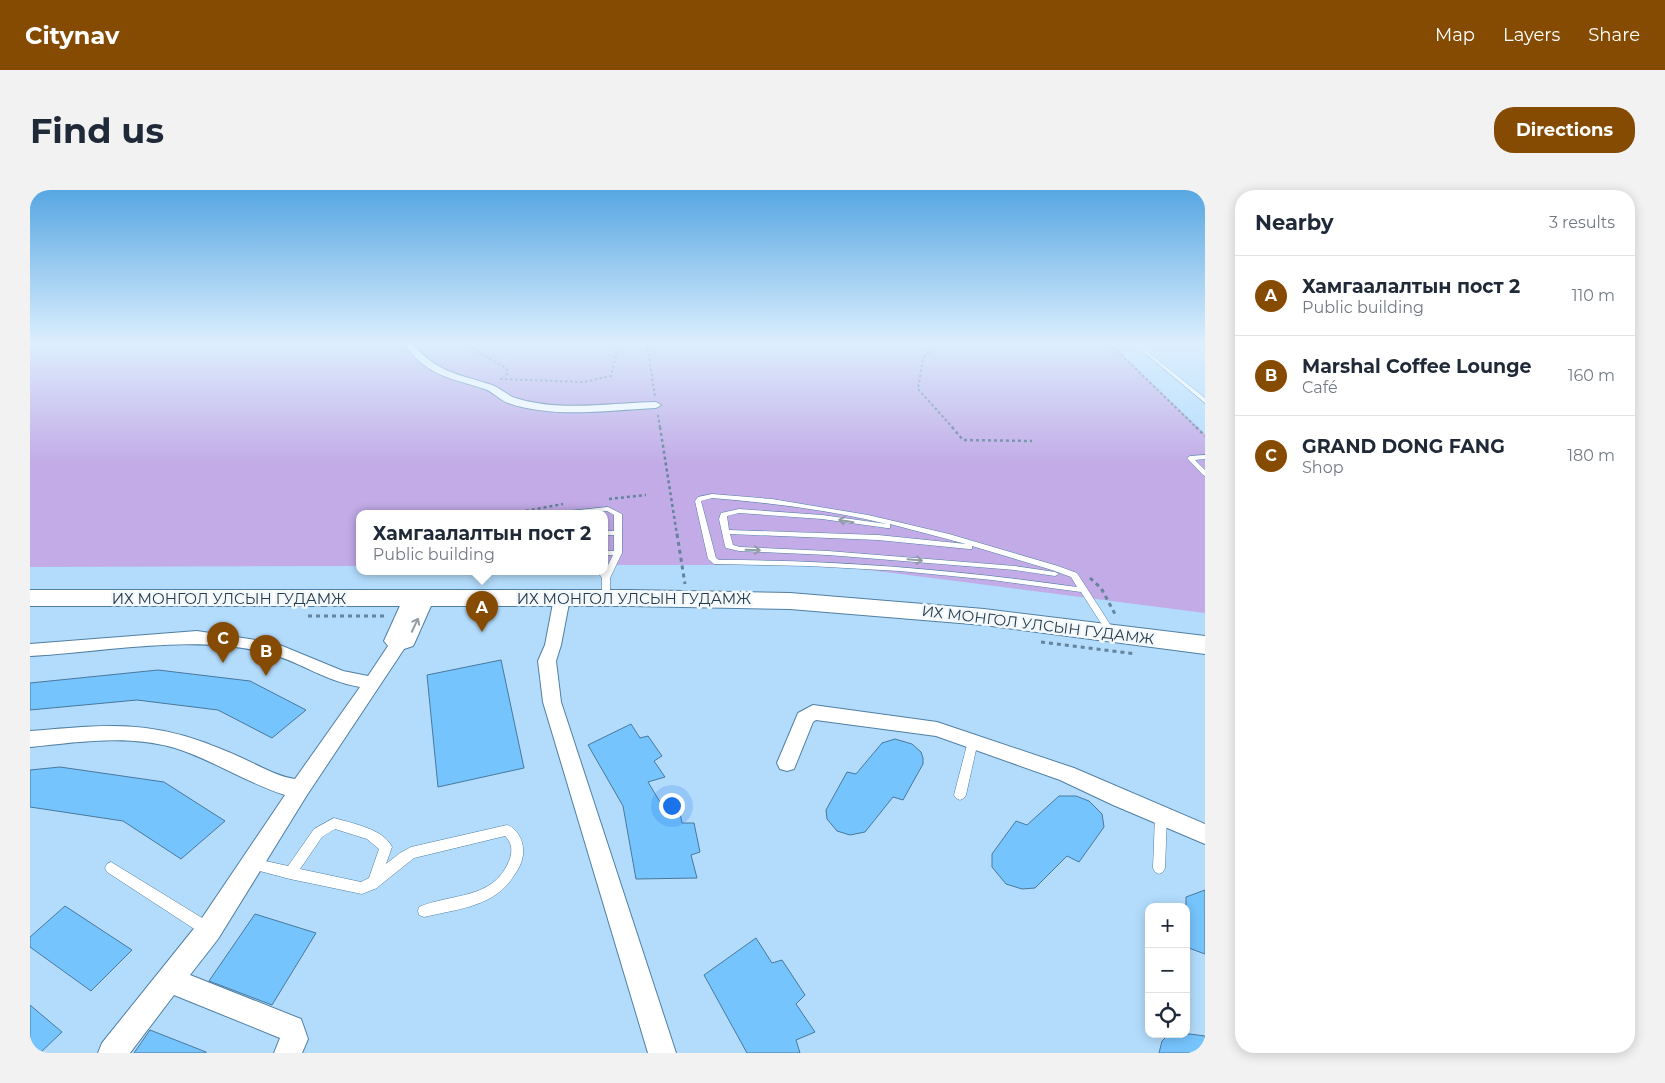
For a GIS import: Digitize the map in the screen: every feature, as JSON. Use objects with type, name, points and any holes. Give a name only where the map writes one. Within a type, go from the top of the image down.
[{"type":"main road","name":"ИХ МОНГОЛ УЛСЫН ГУДАМЖ","points":[[30,598],[414,605],[562,598],[604,582],[729,599],[824,603],[984,617],[1205,645]]},
{"type":"street","points":[[477,384],[491,388],[510,400],[536,406],[570,408],[656,405]]},
{"type":"street","points":[[562,598],[553,645],[547,661],[552,702],[662,1053]]},
{"type":"street","points":[[398,646],[392,641],[414,605]]},
{"type":"street","points":[[112,1053],[209,930],[322,754],[398,646],[407,642],[414,605]]},
{"type":"street","points":[[30,650],[197,637],[275,649],[340,677],[362,679],[373,683]]},
{"type":"street","points":[[787,763],[805,718],[813,712],[937,728],[1067,774],[1205,834]]},
{"type":"street","points":[[30,739],[81,734],[135,733],[173,741],[218,755],[280,786],[300,789]]},
{"type":"street","points":[[170,980],[291,1029],[294,1039],[288,1053]]},
{"type":"lane","points":[[1184,384],[1205,402]]},
{"type":"lane","points":[[1205,458],[1190,458],[1205,474]]},
{"type":"lane","points":[[1083,590],[1006,579],[842,565],[717,562],[712,558],[698,501],[700,498],[712,496],[772,501],[868,516],[946,536],[1055,568],[1074,575],[1111,632]]},
{"type":"lane","points":[[598,510],[608,509],[618,514],[618,553],[608,574]]},
{"type":"lane","points":[[912,528],[856,523],[822,517],[739,511],[724,515],[725,532],[729,546],[739,549],[828,552],[1014,568],[1047,572],[1077,581]]},
{"type":"lane","points":[[725,532],[809,534],[937,542],[999,552]]},
{"type":"lane","points":[[608,533],[619,533]]},
{"type":"lane","points":[[608,553],[618,553]]},
{"type":"lane","points":[[960,795],[973,741]]},
{"type":"lane","points":[[1159,868],[1162,816]]},
{"type":"lane","points":[[290,872],[318,833],[334,823],[371,835],[386,847],[373,884]]},
{"type":"lane","points":[[252,864],[362,888],[373,884],[388,873],[399,860],[411,853],[507,830],[513,835],[518,846],[517,859],[501,882],[485,895],[424,911]]},
{"type":"lane","points":[[111,868],[209,930]]},
{"type":"path","points":[[653,384],[686,589]]},
{"type":"path","points":[[919,384],[918,389],[963,440],[1032,441]]},
{"type":"path","points":[[1152,384],[1205,436]]},
{"type":"path","points":[[306,616],[414,605]]},
{"type":"path","points":[[1032,640],[1048,644],[1141,654]]},
{"type":"shaded area","points":[[30,384],[1154,384],[1205,434],[1205,613],[830,565],[608,565],[608,510],[356,510],[356,566],[30,567]]},
{"type":"building","points":[[501,660],[524,768],[438,787],[427,675]]},
{"type":"building","points":[[158,670],[250,681],[306,710],[272,738],[218,710],[137,700],[30,710],[30,683]]},
{"type":"building","points":[[631,724],[640,738],[648,736],[662,756],[654,761],[665,777],[648,782],[663,807],[678,803],[682,823],[694,823],[700,852],[691,855],[697,878],[636,879],[623,806],[588,745]]},
{"type":"building","points":[[895,739],[912,744],[921,752],[923,758],[923,764],[903,800],[893,797],[865,832],[850,835],[837,831],[827,819],[826,810],[847,772],[856,774],[882,743]]},
{"type":"building","points":[[60,767],[164,782],[225,821],[181,859],[123,821],[30,807],[30,770]]},
{"type":"building","points":[[1059,796],[1076,796],[1089,801],[1102,814],[1104,827],[1079,862],[1067,856],[1035,888],[1022,889],[1006,884],[992,867],[992,854],[1016,821],[1027,825]]},
{"type":"building","points":[[1205,890],[1205,954],[1190,948],[1190,903],[1186,903],[1186,897]]},
{"type":"building","points":[[65,906],[132,950],[91,991],[30,947],[30,937]]},
{"type":"building","points":[[255,914],[316,933],[272,1005],[209,981]]},
{"type":"building","points":[[756,938],[772,963],[782,960],[805,995],[796,1004],[815,1032],[796,1040],[800,1053],[747,1053],[704,975]]},
{"type":"building","points":[[30,1005],[62,1032],[40,1053],[30,1053]]},
{"type":"building","points":[[150,1030],[206,1052],[206,1053],[134,1053]]},
{"type":"building","points":[[1190,1034],[1205,1036],[1205,1053],[1159,1053],[1162,1041],[1165,1038],[1190,1038]]},
{"type":"place","name":"Хамгаалалтын пост 2","points":[[482,632]]},
{"type":"place","name":"GRAND DONG FANG","points":[[223,663]]},
{"type":"place","name":"Marshal Coffee Lounge","points":[[266,676]]}]
